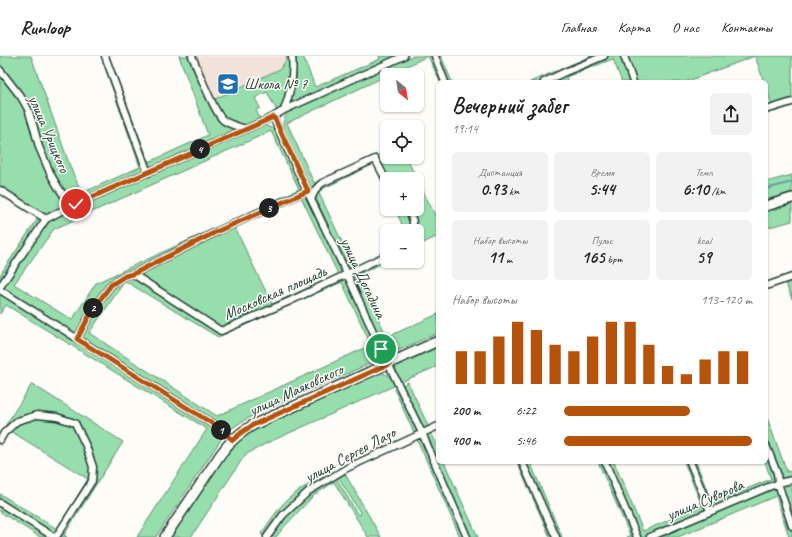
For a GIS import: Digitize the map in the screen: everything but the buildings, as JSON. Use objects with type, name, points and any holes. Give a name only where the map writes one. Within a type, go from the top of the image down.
[{"type":"main road","points":[[768,205],[792,198]]},
{"type":"main road","name":"улица Маяковского","points":[[165,537],[220,455],[242,432],[253,425],[436,342]]},
{"type":"street","points":[[105,56],[148,172]]},
{"type":"street","points":[[192,56],[214,106],[222,119],[246,129]]},
{"type":"street","points":[[284,110],[292,84],[292,56]]},
{"type":"street","points":[[233,440],[213,424],[0,289],[46,219],[76,204],[274,117],[284,110],[404,56]]},
{"type":"street","points":[[435,56],[444,80]]},
{"type":"street","points":[[548,80],[604,56]]},
{"type":"street","points":[[625,56],[632,80]]},
{"type":"street","name":"улица Урицкого","points":[[0,70],[21,97],[28,109],[39,147],[51,175],[68,200],[76,204]]},
{"type":"street","points":[[768,109],[792,102]]},
{"type":"street","name":"улица Догадина","points":[[274,117],[311,199],[348,274],[381,349],[422,433],[467,537]]},
{"type":"street","points":[[311,199],[316,189],[322,183],[375,159],[382,172]]},
{"type":"street","points":[[0,190],[46,219]]},
{"type":"street","points":[[77,339],[93,309],[111,285],[125,276],[133,274],[218,231],[308,191]]},
{"type":"street","points":[[63,210],[68,200]]},
{"type":"street","points":[[348,274],[380,258]]},
{"type":"street","name":"Московская площадь","points":[[133,274],[221,331],[348,274]]},
{"type":"street","points":[[768,285],[792,277]]},
{"type":"street","points":[[0,440],[4,433],[17,421],[37,415],[57,417],[75,423],[86,446],[93,466],[92,481],[55,537],[0,503]]},
{"type":"street","name":"улица Сергея Лазо","points":[[267,537],[283,515],[309,491],[347,468],[436,427]]},
{"type":"street","points":[[768,449],[777,473],[778,483],[792,526]]},
{"type":"street","points":[[523,464],[556,537]]},
{"type":"street","points":[[606,464],[636,537]]},
{"type":"street","points":[[691,464],[710,511]]},
{"type":"street","name":"улица Суворова","points":[[650,537],[778,483],[792,480]]},
{"type":"shaded area","name":"Школа № 7","points":[[196,56],[286,56],[287,59],[280,69],[215,99]]},
{"type":"green space","points":[[0,56],[31,56],[71,169],[82,193],[140,167],[102,56],[143,167],[141,171],[80,200],[71,198],[62,190],[55,178],[30,108],[18,88],[1,67]]},
{"type":"green space","points":[[106,56],[109,56],[149,162],[208,135],[179,56],[190,56],[221,122],[236,129],[155,166],[150,166],[146,163]]},
{"type":"green space","points":[[286,56],[289,56],[288,86],[284,102],[277,111],[267,92],[255,98],[260,108],[256,110],[260,119],[247,125],[242,125],[222,114],[215,99],[280,69],[287,59]]},
{"type":"green space","points":[[296,56],[303,56],[315,87],[380,59],[379,56],[398,56],[294,102],[291,99],[296,78]]},
{"type":"green space","points":[[413,56],[428,56],[403,68],[386,68]]},
{"type":"green space","points":[[428,56],[432,56],[442,80],[439,80]]},
{"type":"green space","points":[[437,56],[441,56],[451,80],[446,80]]},
{"type":"green space","points":[[591,56],[620,56],[628,80],[621,80],[613,59],[566,77],[567,80],[535,80]]},
{"type":"green space","points":[[628,56],[755,56],[690,80],[636,80]]},
{"type":"green space","points":[[755,56],[792,56],[792,106],[774,112],[768,93],[768,80],[763,80]]},
{"type":"green space","points":[[380,71],[380,79],[287,123],[314,183],[380,154],[380,164],[410,164],[414,172],[380,172],[380,177],[374,164],[318,191],[354,267],[380,255],[380,264],[358,275],[387,337],[436,315],[436,334],[390,354],[386,352],[350,271],[284,132],[284,119],[288,112]]},
{"type":"green space","points":[[0,75],[16,94],[25,108],[49,176],[63,200],[63,204],[60,208],[50,213],[34,209],[0,187]]},
{"type":"green space","points":[[264,125],[274,129],[304,190],[110,284],[77,336],[3,288],[44,228],[57,216]],"holes":[[[271,131],[299,189],[96,283],[72,320],[14,284],[54,229]]]},
{"type":"green space","points":[[792,175],[792,192],[768,199],[768,181]]},
{"type":"green space","points":[[0,192],[39,216],[42,220],[0,282],[0,275],[38,218],[0,194]]},
{"type":"green space","points":[[424,193],[436,217],[436,237],[424,243],[424,224],[402,224],[398,216],[424,216]]},
{"type":"green space","points":[[305,194],[344,274],[221,329],[136,274],[219,232]],"holes":[[[301,197],[338,274],[272,304],[234,226]]]},
{"type":"green space","points":[[792,201],[792,221],[768,227],[768,207]]},
{"type":"green space","points":[[133,276],[221,333],[345,278],[381,354],[380,359],[250,417],[227,433],[81,338],[100,301],[114,285]],"holes":[[[125,281],[218,337],[342,282],[371,345],[217,416],[89,333]]]},
{"type":"green space","points":[[792,279],[792,299],[785,282],[768,287]]},
{"type":"green space","points":[[0,292],[212,425],[224,435],[156,537],[137,537],[207,429],[6,305],[0,314]]},
{"type":"green space","points":[[436,346],[436,367],[401,382],[396,371],[396,364]]},
{"type":"green space","points":[[379,372],[389,376],[396,385],[267,443],[245,455],[191,537],[169,537],[231,446],[252,430]]},
{"type":"green space","points":[[408,382],[429,428],[423,431],[402,385]]},
{"type":"green space","points":[[32,384],[123,442],[64,535],[67,537],[59,537],[94,482],[94,465],[76,423],[57,415],[16,419],[0,434]]},
{"type":"green space","points":[[397,387],[419,433],[415,435],[394,389]]},
{"type":"green space","points":[[37,417],[56,418],[73,424],[84,446],[91,466],[91,481],[55,536],[0,501],[0,494],[57,529],[88,479],[12,432],[5,437],[0,446],[4,436],[15,425],[22,421]]},
{"type":"green space","points":[[768,420],[787,472],[792,471],[792,478],[779,480],[779,473],[768,444]]},
{"type":"green space","points":[[431,432],[436,443],[436,459],[425,434]]},
{"type":"green space","points":[[420,436],[464,537],[460,537],[416,437]]},
{"type":"green space","points":[[768,456],[776,481],[710,509],[692,464],[697,464],[712,503],[771,479],[766,464],[768,464]]},
{"type":"green space","points":[[438,464],[445,464],[478,537],[470,537]]},
{"type":"green space","points":[[518,464],[522,464],[554,537],[550,537]]},
{"type":"green space","points":[[525,464],[531,464],[562,537],[557,537]]},
{"type":"green space","points":[[599,464],[605,464],[635,537],[627,537],[630,535]]},
{"type":"green space","points":[[608,464],[615,464],[643,531],[702,506],[685,464],[690,464],[708,510],[645,537],[638,537]]},
{"type":"green space","points":[[348,465],[308,489],[265,537],[263,537],[261,534],[288,499],[309,484]]},
{"type":"green space","points":[[344,472],[381,537],[368,537],[334,482],[313,496],[276,537],[269,537],[284,517],[310,492],[335,476],[358,515],[361,514],[337,475]]},
{"type":"green space","points":[[792,482],[792,521],[780,484]]},
{"type":"green space","points":[[777,485],[792,531],[792,537],[789,537],[776,496],[678,537],[656,537]]},
{"type":"green space","points":[[0,505],[50,537],[40,537],[0,512]]},
{"type":"waterway","points":[[768,188],[792,182]]},
{"type":"place","name":"Школа № 7","points":[[228,84]]},
{"type":"route","points":[[76,204],[274,117],[308,191],[218,231],[133,274],[125,276],[111,285],[93,309],[77,339],[213,424],[233,440],[253,425],[389,364],[381,349]]}]
